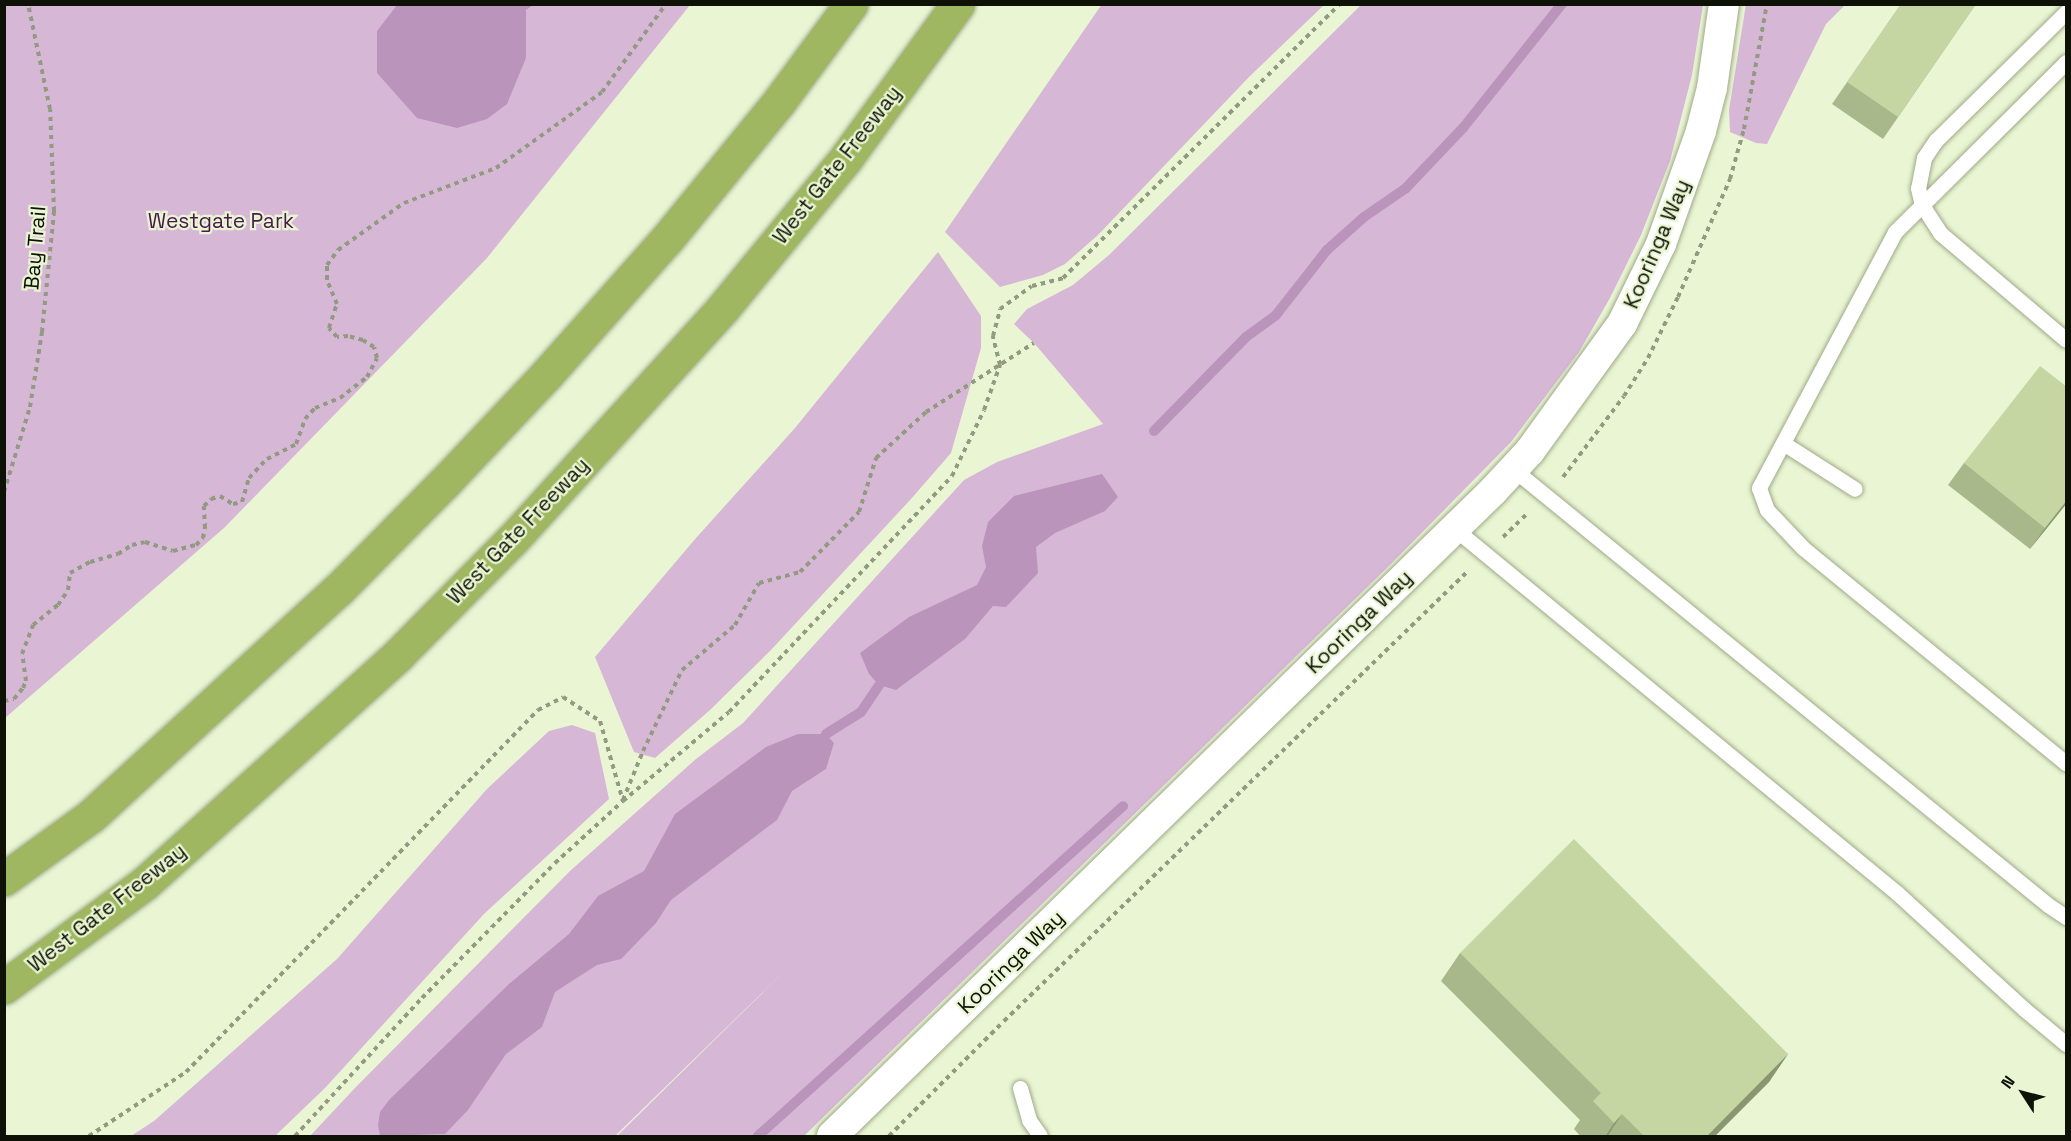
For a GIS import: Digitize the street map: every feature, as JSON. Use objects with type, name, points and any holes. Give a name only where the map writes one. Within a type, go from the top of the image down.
[{"type":"highway","points":[[4,879],[100,808],[338,590],[444,483],[547,374],[667,239],[778,103],[851,4]]},
{"type":"highway","name":"West Gate Freeway","points":[[4,987],[146,883],[399,654],[513,539],[723,308],[846,158],[958,4]]},
{"type":"street","name":"Kooringa Way","points":[[832,1137],[1455,529],[1513,469],[1568,403],[1622,324],[1661,244],[1701,131],[1712,88],[1724,4]]},
{"type":"lane","points":[[2067,12],[1929,149],[1918,175],[1918,189],[1922,205],[1940,232],[2067,340]]},
{"type":"lane","points":[[2067,62],[1895,232],[1759,488],[1767,510],[1803,548],[2067,763]]},
{"type":"lane","points":[[1783,443],[1854,489]]},
{"type":"lane","points":[[1513,469],[2039,898],[2067,917]]},
{"type":"lane","points":[[1455,529],[1897,893],[2024,1009],[2067,1044]]},
{"type":"lane","points":[[1020,1088],[1029,1120],[1040,1137]]},
{"type":"path","name":"Bay Trail","points":[[4,492],[30,407],[42,332],[54,211],[50,110],[28,4]]},
{"type":"path","points":[[4,700],[14,699],[23,688],[26,681],[22,654],[33,625],[58,605],[68,590],[70,573],[90,562],[118,554],[145,542],[173,551],[196,545],[203,538],[204,506],[220,496],[233,504],[242,502],[247,492],[249,478],[267,459],[296,444],[304,419],[315,408],[340,398],[367,377],[377,358],[374,347],[363,339],[348,336],[337,337],[329,328],[337,304],[327,280],[327,265],[338,250],[404,202],[496,168],[602,92],[666,4]]},
{"type":"path","points":[[295,1137],[422,998],[555,862],[623,801],[729,712],[952,476],[984,410],[1000,364],[993,336],[1000,309],[1032,286],[1063,278],[1340,4]]},
{"type":"path","points":[[623,801],[642,751],[682,670],[735,625],[759,584],[800,572],[859,512],[876,458],[926,412],[1034,343]]},
{"type":"path","points":[[89,1137],[186,1072],[538,710],[563,697],[600,721],[623,801]]},
{"type":"green space","points":[[1102,4],[1324,5],[1249,77],[1098,235],[1065,264],[1043,275],[1000,287],[945,232]]},
{"type":"green space","points":[[1746,4],[1845,5],[1826,24],[1767,144],[1756,143],[1730,132],[1729,110]]},
{"type":"green space","name":"Westgate Park","points":[[5,5],[690,5],[487,258],[224,528],[5,718]]},
{"type":"green space","points":[[1361,5],[1703,5],[1692,75],[1670,161],[1641,235],[1610,298],[1579,352],[1511,442],[1393,562],[804,1136],[617,1136],[801,955],[615,1136],[310,1136],[570,871],[696,759],[743,723],[964,480],[997,462],[1103,424],[1034,343],[1014,324],[1027,309],[1073,285],[1109,255]]},
{"type":"green space","points":[[938,252],[981,316],[981,348],[951,453],[771,650],[710,710],[655,758],[634,752],[595,657],[696,538],[795,428]]},
{"type":"green space","points":[[572,725],[595,733],[609,799],[484,914],[325,1088],[275,1136],[131,1136],[154,1121],[337,959],[487,789],[549,731]]},
{"type":"shaded area","points":[[397,5],[533,5],[526,10],[526,58],[507,104],[487,119],[457,128],[417,118],[377,73],[377,31]]},
{"type":"shaded area","points":[[1102,474],[1118,497],[1105,511],[1055,533],[1036,547],[1038,573],[1006,607],[993,606],[965,639],[896,690],[879,685],[869,674],[860,653],[909,617],[977,585],[986,567],[982,546],[988,522],[1014,496]]},
{"type":"shaded area","points":[[798,734],[826,734],[834,743],[826,769],[792,791],[777,820],[671,900],[656,923],[621,959],[597,965],[555,992],[542,1027],[506,1054],[468,1110],[445,1134],[380,1136],[378,1125],[380,1112],[389,1100],[509,984],[569,934],[598,896],[644,871],[675,814],[766,747]]},
{"type":"building","points":[[1901,4],[1976,4],[1898,117],[1847,82]]},
{"type":"building","points":[[2040,366],[2067,387],[2067,500],[2045,528],[1964,463]]},
{"type":"building","points":[[1574,839],[1788,1054],[1706,1137],[1645,1137],[1622,1114],[1614,1123],[1593,1101],[1601,1093],[1460,953]]},
{"type":"waterway","points":[[1154,431],[1246,337],[1276,315],[1327,250],[1364,217],[1406,188],[1463,128],[1562,4]]},
{"type":"waterway","points":[[826,734],[861,712],[879,685]]},
{"type":"waterway","points":[[758,1136],[1123,806]]}]
